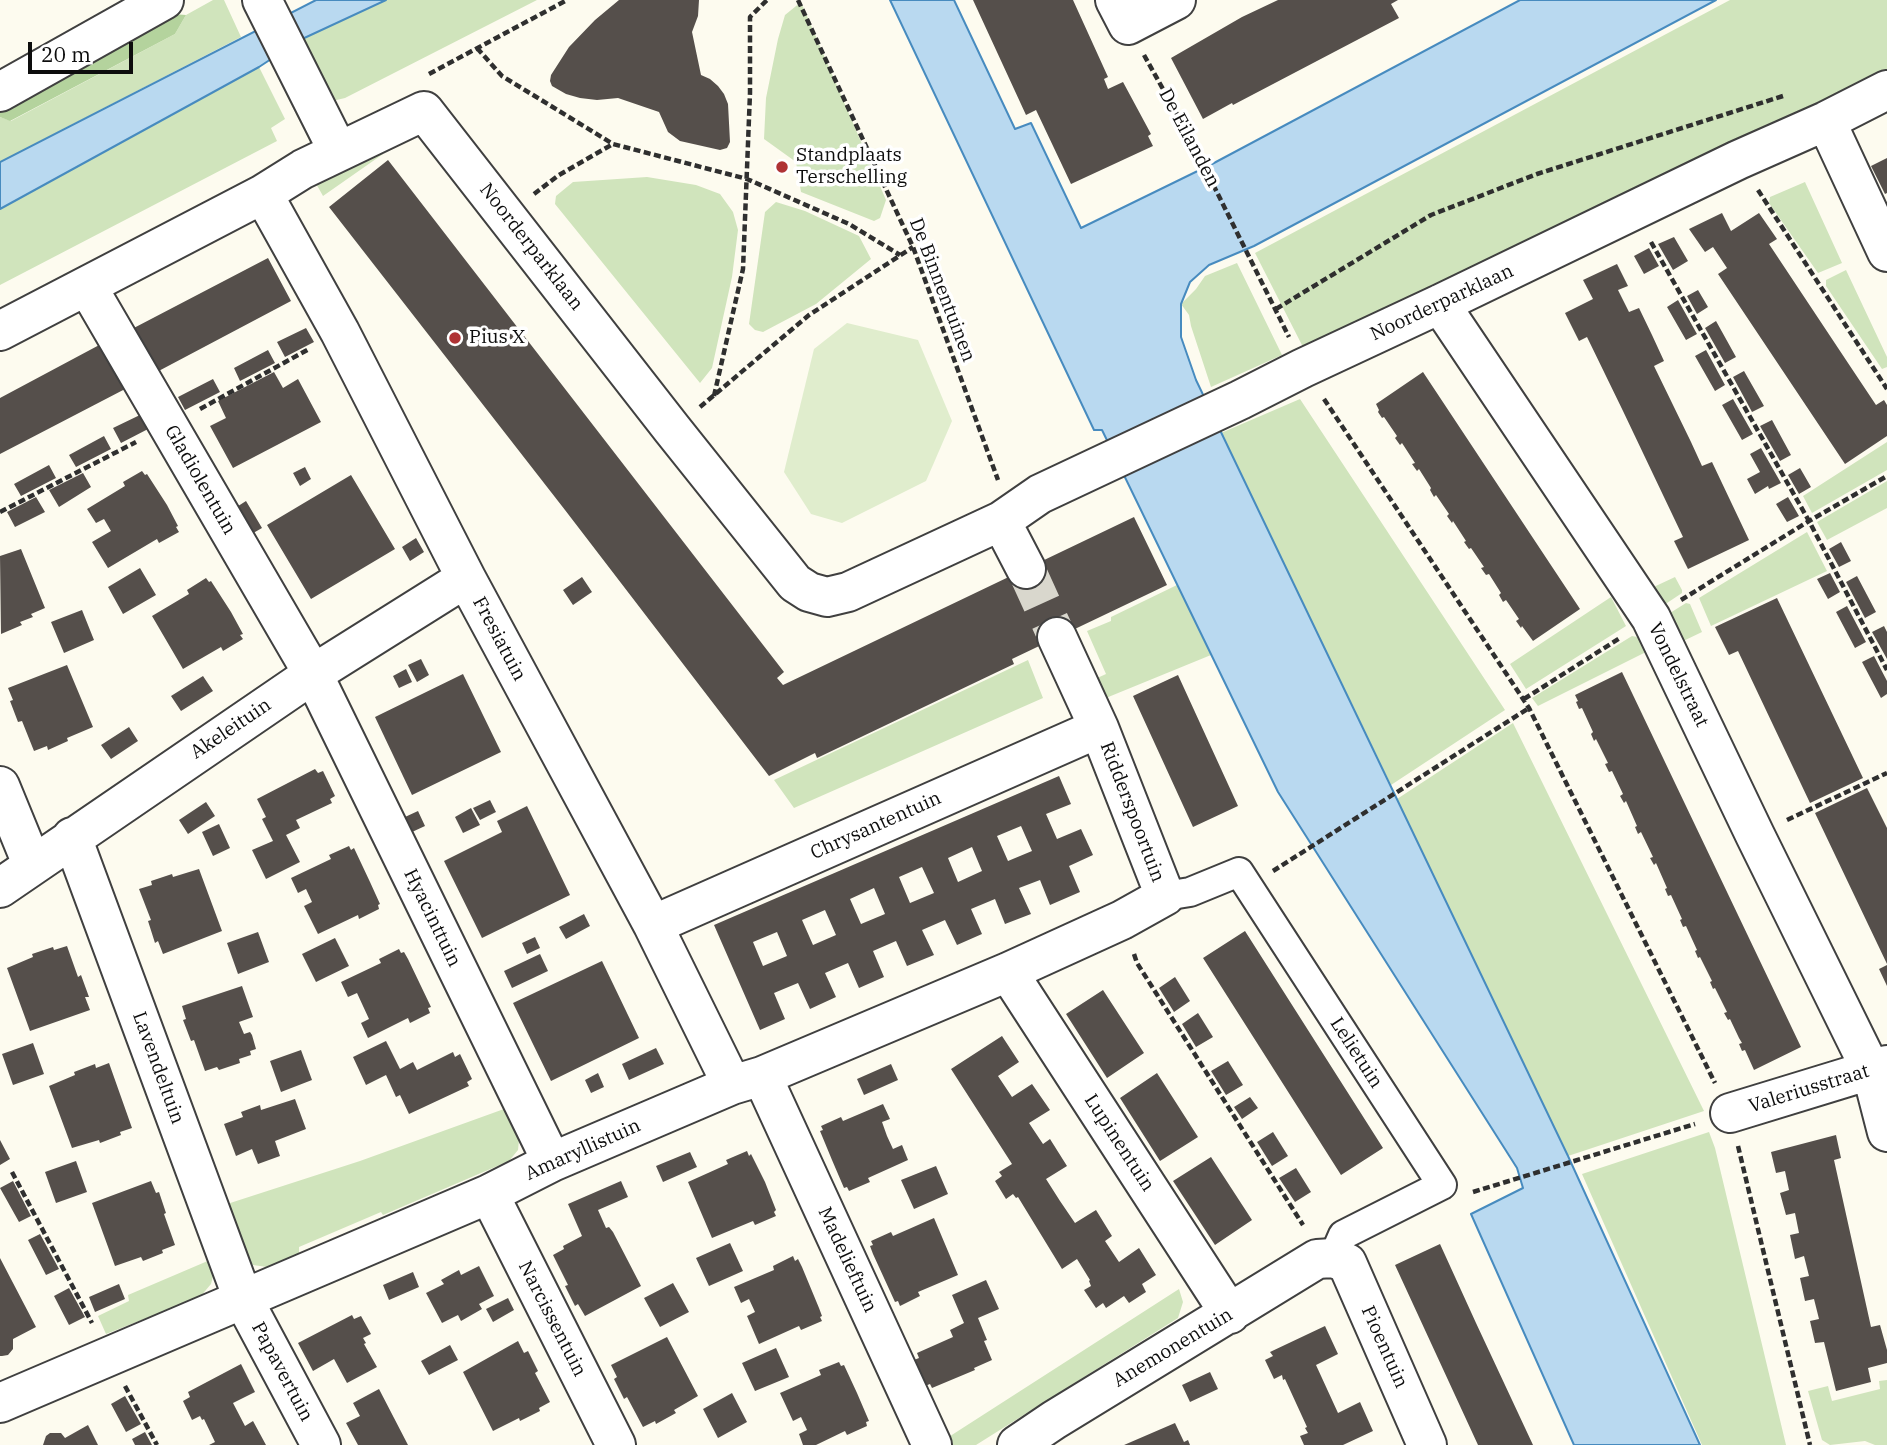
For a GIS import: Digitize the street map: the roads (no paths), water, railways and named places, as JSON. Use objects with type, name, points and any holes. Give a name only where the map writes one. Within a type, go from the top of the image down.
[{"type":"street","points":[[0,92],[164,0]]},
{"type":"street","points":[[262,0],[331,140]]},
{"type":"street","points":[[1122,13],[1176,0]]},
{"type":"street","name":"Noorderparklaan","points":[[0,331],[263,194],[303,169],[331,140],[424,110],[795,583],[809,593],[827,597],[848,592],[1000,521],[1040,494],[1887,90]]},
{"type":"street","points":[[1826,121],[1887,252]]},
{"type":"street","name":"Fresiatuin","points":[[263,194],[336,325],[466,578],[653,925],[747,1080]]},
{"type":"street","name":"Gladiolentuin","points":[[88,286],[313,674]]},
{"type":"street","name":"Vondelstraat","points":[[1440,304],[1651,618],[1755,835],[1879,1068],[1887,1132]]},
{"type":"street","points":[[1000,521],[1026,569]]},
{"type":"street","name":"Akeleituin","points":[[0,888],[313,674],[466,578]]},
{"type":"street","points":[[1057,637],[1099,728]]},
{"type":"street","name":"Hyacinttuin","points":[[313,674],[552,1162]]},
{"type":"street","name":"Chrysantentuin","points":[[653,925],[1099,728]]},
{"type":"street","name":"Ridderspoortuin","points":[[1099,728],[1165,896]]},
{"type":"street","points":[[0,786],[32,864]]},
{"type":"street","name":"Lavendeltuin","points":[[72,837],[243,1299]]},
{"type":"street","name":"Lelietuin","points":[[1165,896],[1190,892],[1239,872],[1442,1185],[1343,1235],[1325,1259]]},
{"type":"street","name":"Amaryllistuin","points":[[0,1403],[489,1194],[552,1162],[1008,972],[1122,920],[1165,896]]},
{"type":"street","name":"Lupinentuin","points":[[1008,972],[1230,1314]]},
{"type":"street","name":"Valeriusstraat","points":[[1730,1113],[1879,1068]]},
{"type":"street","name":"Madelieftuin","points":[[747,1080],[932,1445]]},
{"type":"street","name":"Narcissentuin","points":[[489,1194],[616,1445]]},
{"type":"street","name":"Anemonentuin","points":[[1017,1445],[1060,1433],[1230,1314],[1325,1259]]},
{"type":"street","name":"Pioentuin","points":[[1325,1259],[1347,1263],[1427,1445]]},
{"type":"street","name":"Papavertuin","points":[[243,1299],[321,1445]]},
{"type":"water","points":[[316,0],[386,0],[300,40],[259,67],[0,209],[0,162]]},
{"type":"water","points":[[890,0],[954,0],[1015,129],[1031,123],[1081,228],[1214,163],[1520,0],[1716,0],[1254,246],[1209,265],[1190,282],[1181,304],[1181,337],[1196,380],[1568,1156],[1700,1445],[1574,1445],[1471,1214],[1523,1188],[1517,1168],[1278,792],[1102,430],[1094,430]]},
{"type":"tunnel","points":[[1026,569],[1057,637]]},
{"type":"place","name":"Standplaats Terschelling","points":[[782,167]]},
{"type":"place","name":"Pius X","points":[[455,338]]}]
